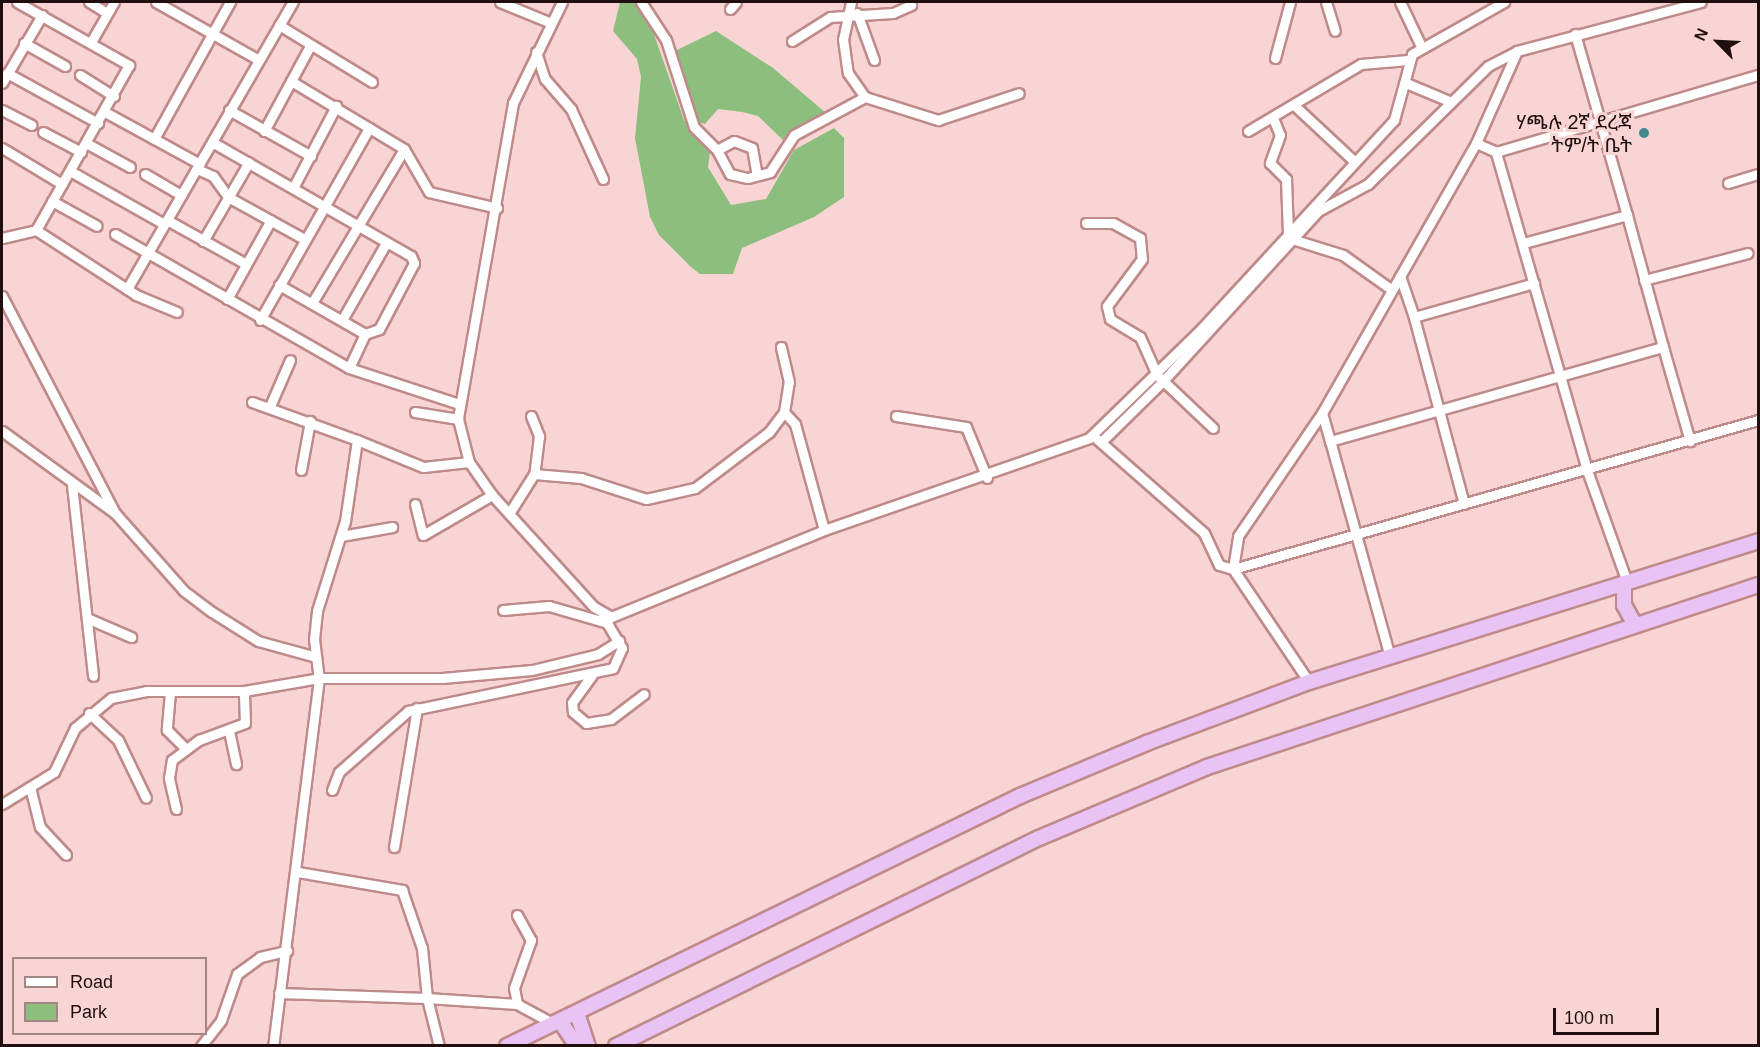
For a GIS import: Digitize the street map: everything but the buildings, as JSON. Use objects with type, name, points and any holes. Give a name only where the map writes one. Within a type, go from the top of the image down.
[{"type":"highway","points":[[507,1046],[1020,796],[1309,682],[1758,541]]},
{"type":"highway","points":[[1625,583],[1624,605],[1635,625]]},
{"type":"highway","points":[[616,1046],[1131,797],[1422,692],[1758,585]]},
{"type":"highway","points":[[577,1013],[588,1046]]},
{"type":"highway","points":[[557,1022],[577,1046]]},
{"type":"street","points":[[17,2],[129,65],[105,112],[36,230]]},
{"type":"street","points":[[89,2],[108,13]]},
{"type":"street","points":[[91,42],[114,2]]},
{"type":"street","points":[[156,2],[168,4],[211,33],[259,60]]},
{"type":"street","points":[[154,139],[230,2]]},
{"type":"street","points":[[127,289],[293,2]]},
{"type":"street","points":[[501,2],[551,23]]},
{"type":"street","points":[[332,790],[339,772],[381,732],[417,708],[592,675],[620,661],[619,641],[605,619],[510,512],[492,495],[468,462],[458,418],[513,103],[562,2]]},
{"type":"street","points":[[641,2],[666,40],[694,127],[717,150],[730,174],[757,175],[770,172],[795,135],[865,97]]},
{"type":"street","points":[[851,2],[852,13],[874,60]]},
{"type":"street","points":[[1275,58],[1290,2]]},
{"type":"street","points":[[1326,2],[1335,31]]},
{"type":"street","points":[[1400,2],[1421,46]]},
{"type":"street","points":[[1103,440],[1398,114],[1406,82],[1408,60],[1421,46],[1504,2]]},
{"type":"street","points":[[1290,236],[1326,204],[1368,184],[1449,101],[1488,66],[1517,51],[1701,2]]},
{"type":"street","points":[[792,41],[824,19],[852,13],[892,13],[911,6]]},
{"type":"street","points":[[852,13],[843,39],[848,73],[865,97],[938,120],[1019,93]]},
{"type":"street","points":[[2,83],[42,15]]},
{"type":"street","points":[[279,25],[372,82]]},
{"type":"street","points":[[1575,34],[1690,441]]},
{"type":"street","points":[[24,43],[65,66]]},
{"type":"street","points":[[264,131],[310,46]]},
{"type":"street","points":[[1309,682],[1233,569],[1238,536],[1322,413],[1476,143],[1517,51]]},
{"type":"street","points":[[536,52],[544,79],[571,110],[603,179]]},
{"type":"street","points":[[1248,131],[1295,106],[1361,64],[1408,60]]},
{"type":"street","points":[[7,73],[98,123]]},
{"type":"street","points":[[80,75],[114,96]]},
{"type":"street","points":[[1476,143],[1496,152],[1758,75]]},
{"type":"street","points":[[291,81],[404,149],[429,192],[496,208]]},
{"type":"street","points":[[1406,82],[1449,101]]},
{"type":"street","points":[[293,188],[336,106]]},
{"type":"street","points":[[1295,106],[1355,162]]},
{"type":"street","points":[[2,110],[31,125]]},
{"type":"street","points":[[229,110],[311,156]]},
{"type":"street","points":[[105,112],[213,176],[228,197],[304,239]]},
{"type":"street","points":[[1273,118],[1280,135],[1270,163],[1286,179],[1290,236]]},
{"type":"street","points":[[260,320],[369,128]]},
{"type":"street","points":[[44,132],[81,152]]},
{"type":"street","points":[[717,150],[734,141],[752,148],[757,175]]},
{"type":"street","points":[[212,142],[411,256],[414,263],[379,329],[365,334],[350,368]]},
{"type":"street","points":[[87,143],[130,167]]},
{"type":"street","points":[[2,148],[62,184]]},
{"type":"street","points":[[312,303],[356,224],[404,149]]},
{"type":"street","points":[[1496,152],[1587,470],[1625,583]]},
{"type":"street","points":[[203,241],[249,162]]},
{"type":"street","points":[[70,171],[246,264]]},
{"type":"street","points":[[145,174],[181,195]]},
{"type":"street","points":[[1728,183],[1758,174]]},
{"type":"street","points":[[52,201],[97,226]]},
{"type":"street","points":[[1523,243],[1627,215]]},
{"type":"street","points":[[227,299],[271,220]]},
{"type":"street","points":[[1086,224],[1113,223],[1143,244],[1142,260],[1107,312],[1115,324],[1144,342],[1160,378],[1213,428]]},
{"type":"street","points":[[2,238],[36,230],[127,289],[177,312]]},
{"type":"street","points":[[114,234],[149,251],[260,320],[350,368],[459,404]]},
{"type":"street","points":[[1290,236],[1343,255],[1392,290]]},
{"type":"street","points":[[342,320],[386,243]]},
{"type":"street","points":[[1644,280],[1748,253]]},
{"type":"street","points":[[1400,276],[1414,317],[1464,504]]},
{"type":"street","points":[[1414,317],[1534,283]]},
{"type":"street","points":[[279,285],[365,334]]},
{"type":"street","points":[[2,296],[116,513],[178,585],[212,612],[258,641],[316,657]]},
{"type":"street","points":[[534,474],[581,478],[659,498],[703,483],[725,460],[769,432],[784,412],[789,382],[781,347]]},
{"type":"street","points":[[1330,441],[1561,378],[1663,347]]},
{"type":"street","points":[[270,406],[290,360]]},
{"type":"street","points":[[503,609],[549,606],[605,619],[619,615],[707,573],[824,530],[987,478],[1089,438],[1160,378]]},
{"type":"street","points":[[252,402],[270,406],[310,421],[423,467],[468,462]]},
{"type":"street","points":[[416,412],[458,418]]},
{"type":"street","points":[[784,412],[795,424],[824,530]]},
{"type":"street","points":[[1322,413],[1390,657]]},
{"type":"street","points":[[510,512],[534,474],[539,436],[531,416]]},
{"type":"street","points":[[896,416],[966,427],[987,478]]},
{"type":"street","points":[[1089,438],[1103,440],[1204,533],[1219,565],[1233,569],[1758,420]]},
{"type":"street","points":[[301,470],[310,421]]},
{"type":"street","points":[[2,431],[72,485],[116,513]]},
{"type":"street","points":[[273,1046],[298,872],[319,678],[316,657],[317,611],[341,536],[357,440]]},
{"type":"street","points":[[72,485],[89,620],[93,676]]},
{"type":"street","points":[[415,504],[423,535],[492,495]]},
{"type":"street","points":[[341,536],[392,527]]},
{"type":"street","points":[[89,620],[131,638]]},
{"type":"street","points":[[2,804],[54,772],[75,728],[89,713],[125,693],[244,691],[319,678],[442,678],[532,670],[598,654],[619,641]]},
{"type":"street","points":[[592,675],[572,703],[573,712],[586,723],[611,719],[644,694]]},
{"type":"street","points":[[176,809],[169,768],[185,748],[245,723],[244,691]]},
{"type":"street","points":[[170,692],[167,730],[185,748]]},
{"type":"street","points":[[394,847],[417,708]]},
{"type":"street","points":[[89,713],[118,740],[146,798]]},
{"type":"street","points":[[229,731],[236,764]]},
{"type":"street","points":[[30,787],[40,827],[66,855]]},
{"type":"street","points":[[298,872],[402,890],[422,948],[435,1044]]},
{"type":"street","points":[[517,915],[531,940],[514,988],[517,1004]]},
{"type":"street","points":[[201,1046],[221,1020],[237,975],[260,957],[286,951]]},
{"type":"street","points":[[279,993],[427,998],[517,1004],[557,1022]]},
{"type":"green space","points":[[620,2],[636,2],[649,20],[684,120],[710,152],[708,167],[731,205],[766,199],[794,150],[834,128],[844,138],[844,197],[814,217],[742,248],[733,274],[700,274],[691,267],[659,235],[650,217],[635,138],[641,77],[637,59],[613,31]]},
{"type":"green space","points":[[716,31],[773,68],[826,113],[785,142],[758,116],[742,112],[718,109],[705,124],[697,122],[675,51]]},
{"type":"place","name":"ሃጫሉ 2ኛ ደረጃ ትም/ት ቤት","points":[[1644,133]]}]
